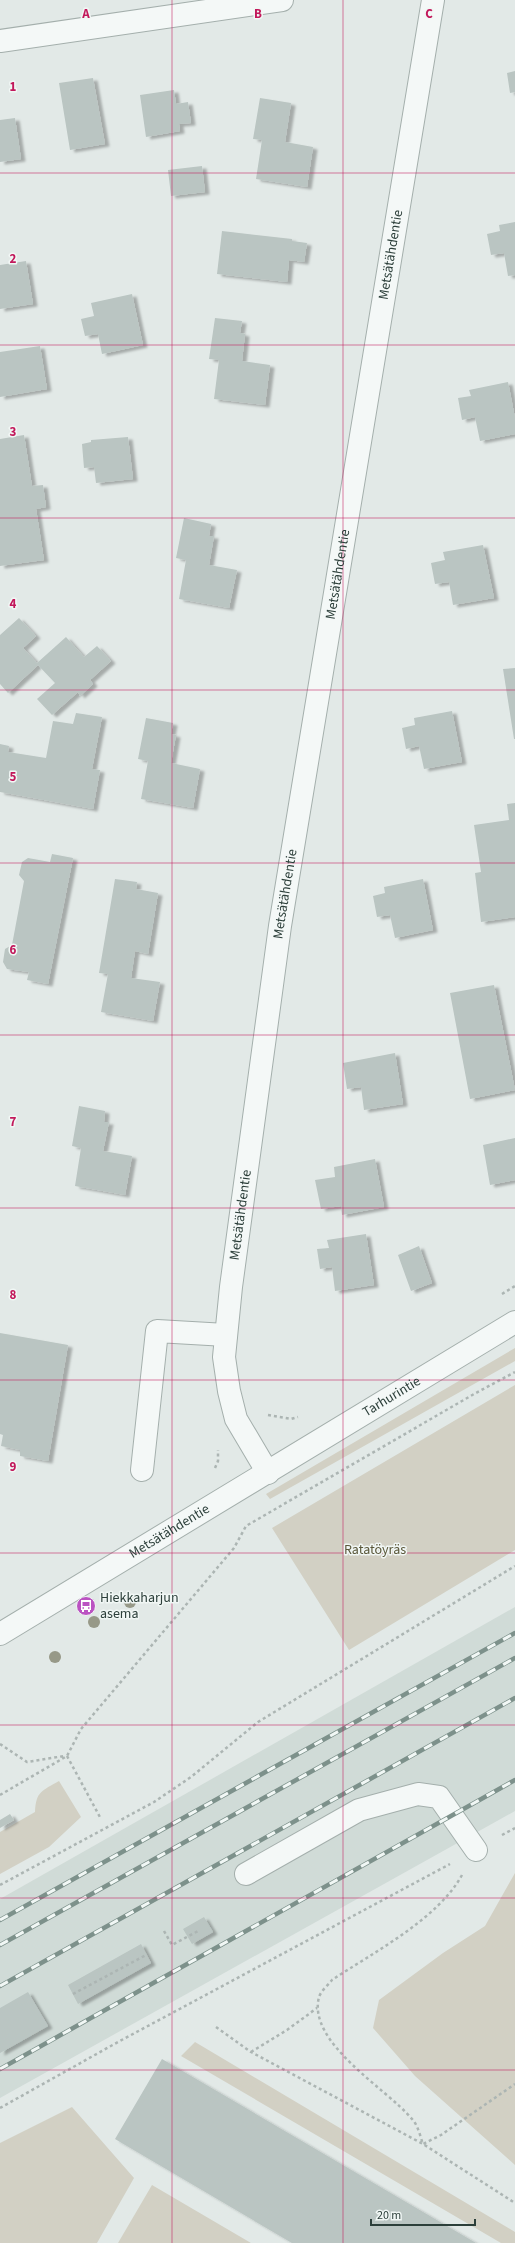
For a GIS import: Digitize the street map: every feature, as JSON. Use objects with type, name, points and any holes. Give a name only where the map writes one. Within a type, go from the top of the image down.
[{"type":"street","points":[[0,41],[282,0]]},
{"type":"street","name":"Metsätähdentie","points":[[0,1634],[268,1473],[236,1418],[228,1391],[224,1357],[231,1287],[280,926],[433,0]]},
{"type":"street","name":"Tarhurintie","points":[[268,1473],[515,1322]]},
{"type":"street","points":[[142,1470],[157,1331],[226,1335]]},
{"type":"street","points":[[246,1874],[359,1810],[418,1794],[439,1797],[476,1850]]},
{"type":"path","points":[[0,1795],[67,1756],[81,1729],[234,1548],[246,1526],[474,1394],[515,1372]]},
{"type":"path","points":[[213,1476],[218,1461],[218,1444]]},
{"type":"path","points":[[0,1885],[154,1802],[191,1777],[258,1722],[515,1566]]},
{"type":"path","points":[[0,1744],[27,1762],[67,1756]]},
{"type":"path","points":[[67,1756],[101,1820]]},
{"type":"path","points":[[0,2108],[125,2038],[515,1828]]},
{"type":"path","points":[[423,2144],[413,2120],[335,2047],[323,2028],[317,2008],[320,1995],[332,1980],[434,1912],[454,1890],[476,1850]]},
{"type":"path","points":[[164,1931],[172,1945],[198,1931]]},
{"type":"path","points":[[73,1994],[146,1955]]},
{"type":"path","points":[[251,2052],[276,2037],[317,2008]]},
{"type":"path","points":[[216,2027],[251,2052],[423,2144],[515,2203]]},
{"type":"path","points":[[423,2144],[441,2135],[515,2084]]},
{"type":"shaded area","points":[[515,1607],[515,1811],[0,2098],[0,1899]]},
{"type":"green space","points":[[515,1348],[515,1361],[270,1499],[266,1494]]},
{"type":"green space","name":"Ratatöyräs","points":[[515,1385],[515,1550],[349,1650],[272,1528]]},
{"type":"green space","points":[[59,1781],[81,1817],[49,1847],[0,1874],[0,1832],[35,1812],[37,1800],[41,1792]]},
{"type":"green space","points":[[515,1873],[515,2165],[415,2076],[373,2028],[379,2000],[443,1953],[485,1926]]},
{"type":"green space","points":[[195,2042],[515,2232],[515,2243],[501,2243],[181,2056]]},
{"type":"green space","points":[[72,2107],[134,2178],[97,2243],[0,2243],[0,2143]]},
{"type":"green space","points":[[152,2185],[251,2243],[118,2243]]},
{"type":"building","points":[[515,71],[515,92],[510,93],[507,73]]},
{"type":"building","points":[[93,78],[105,144],[70,150],[59,83]]},
{"type":"building","points":[[174,90],[176,104],[188,102],[191,123],[179,124],[180,131],[146,137],[140,95]]},
{"type":"building","points":[[260,98],[291,103],[285,142],[313,147],[307,187],[256,179],[262,140],[253,139]]},
{"type":"building","points":[[15,118],[21,159],[0,162],[0,120]]},
{"type":"building","points":[[202,166],[205,192],[171,196],[168,170]]},
{"type":"building","points":[[515,222],[515,275],[508,276],[504,253],[491,255],[487,234],[500,231],[499,225]]},
{"type":"building","points":[[222,231],[292,239],[292,241],[307,243],[304,262],[289,260],[287,282],[217,274]]},
{"type":"building","points":[[26,261],[33,304],[0,309],[0,265]]},
{"type":"building","points":[[132,294],[143,345],[102,354],[98,334],[85,336],[81,319],[94,316],[91,303]]},
{"type":"building","points":[[215,318],[242,321],[240,333],[245,334],[242,361],[270,365],[265,405],[214,399],[219,360],[209,359]]},
{"type":"building","points":[[40,346],[47,389],[0,397],[0,352]]},
{"type":"building","points":[[508,382],[515,418],[515,434],[480,441],[475,417],[462,420],[458,398],[471,396],[469,390]]},
{"type":"building","points":[[24,435],[32,486],[43,485],[46,507],[36,509],[44,560],[0,566],[0,439]]},
{"type":"building","points":[[128,437],[133,479],[96,483],[94,467],[84,468],[82,444],[91,442],[91,440]]},
{"type":"building","points":[[184,518],[211,524],[209,536],[214,536],[209,565],[237,570],[229,608],[179,599],[186,560],[176,558]]},
{"type":"building","points":[[483,545],[494,598],[453,605],[449,582],[435,584],[431,563],[445,560],[443,552]]},
{"type":"building","points":[[19,618],[36,636],[23,648],[37,663],[66,637],[84,657],[97,646],[111,661],[90,680],[93,684],[80,696],[78,692],[52,715],[37,699],[55,683],[38,665],[8,693],[0,684],[0,635]]},
{"type":"building","points":[[515,668],[515,739],[514,739],[503,669]]},
{"type":"building","points":[[452,711],[462,762],[424,769],[419,746],[406,749],[402,728],[415,725],[414,718]]},
{"type":"building","points":[[76,713],[102,717],[92,769],[100,770],[93,809],[0,792],[0,744],[9,746],[8,752],[46,758],[53,721],[73,724]]},
{"type":"building","points":[[146,718],[173,723],[171,734],[176,735],[171,763],[200,769],[193,808],[141,799],[148,761],[138,759]]},
{"type":"building","points":[[515,803],[515,917],[481,922],[475,873],[481,872],[474,825],[509,820],[507,804]]},
{"type":"building","points":[[52,854],[73,858],[48,984],[27,980],[29,972],[7,969],[3,962],[5,949],[12,945],[24,881],[19,875],[22,862],[28,858],[50,862]]},
{"type":"building","points":[[115,879],[137,882],[136,889],[158,893],[148,954],[135,951],[131,978],[160,982],[153,1021],[101,1012],[108,974],[99,973]]},
{"type":"building","points":[[423,879],[433,930],[395,938],[390,915],[377,917],[373,896],[385,893],[384,887]]},
{"type":"building","points":[[494,985],[515,1090],[470,1099],[450,993]]},
{"type":"building","points":[[395,1053],[403,1104],[364,1110],[361,1087],[347,1089],[343,1063]]},
{"type":"building","points":[[79,1106],[105,1111],[104,1122],[109,1122],[103,1151],[132,1156],[125,1195],[75,1186],[81,1148],[72,1146]]},
{"type":"building","points":[[515,1138],[515,1180],[490,1185],[483,1145]]},
{"type":"building","points":[[375,1159],[384,1207],[342,1215],[341,1206],[321,1209],[315,1180],[335,1177],[334,1167]]},
{"type":"building","points":[[366,1234],[374,1285],[335,1291],[332,1267],[320,1269],[317,1249],[329,1248],[327,1240]]},
{"type":"building","points":[[419,1246],[432,1283],[411,1291],[398,1255]]},
{"type":"building","points":[[0,1333],[68,1345],[48,1461],[20,1456],[20,1450],[1,1446],[3,1435],[0,1434]]},
{"type":"building","points":[[10,1814],[14,1820],[0,1828],[0,1820]]},
{"type":"building","points":[[204,1917],[213,1932],[192,1944],[183,1929]]},
{"type":"building","points":[[141,1944],[151,1963],[78,2004],[68,1985]]},
{"type":"building","points":[[28,1992],[48,2026],[0,2053],[0,2008]]},
{"type":"building","points":[[162,2059],[476,2243],[292,2243],[115,2139]]},
{"type":"railway","points":[[0,1920],[515,1633]]},
{"type":"railway","points":[[0,1945],[515,1658]]},
{"type":"railway","points":[[0,1986],[515,1698]]},
{"type":"railway","points":[[0,2069],[515,1780]]},
{"type":"place","name":"Hiekkaharjun asema","points":[[86,1606]]}]
